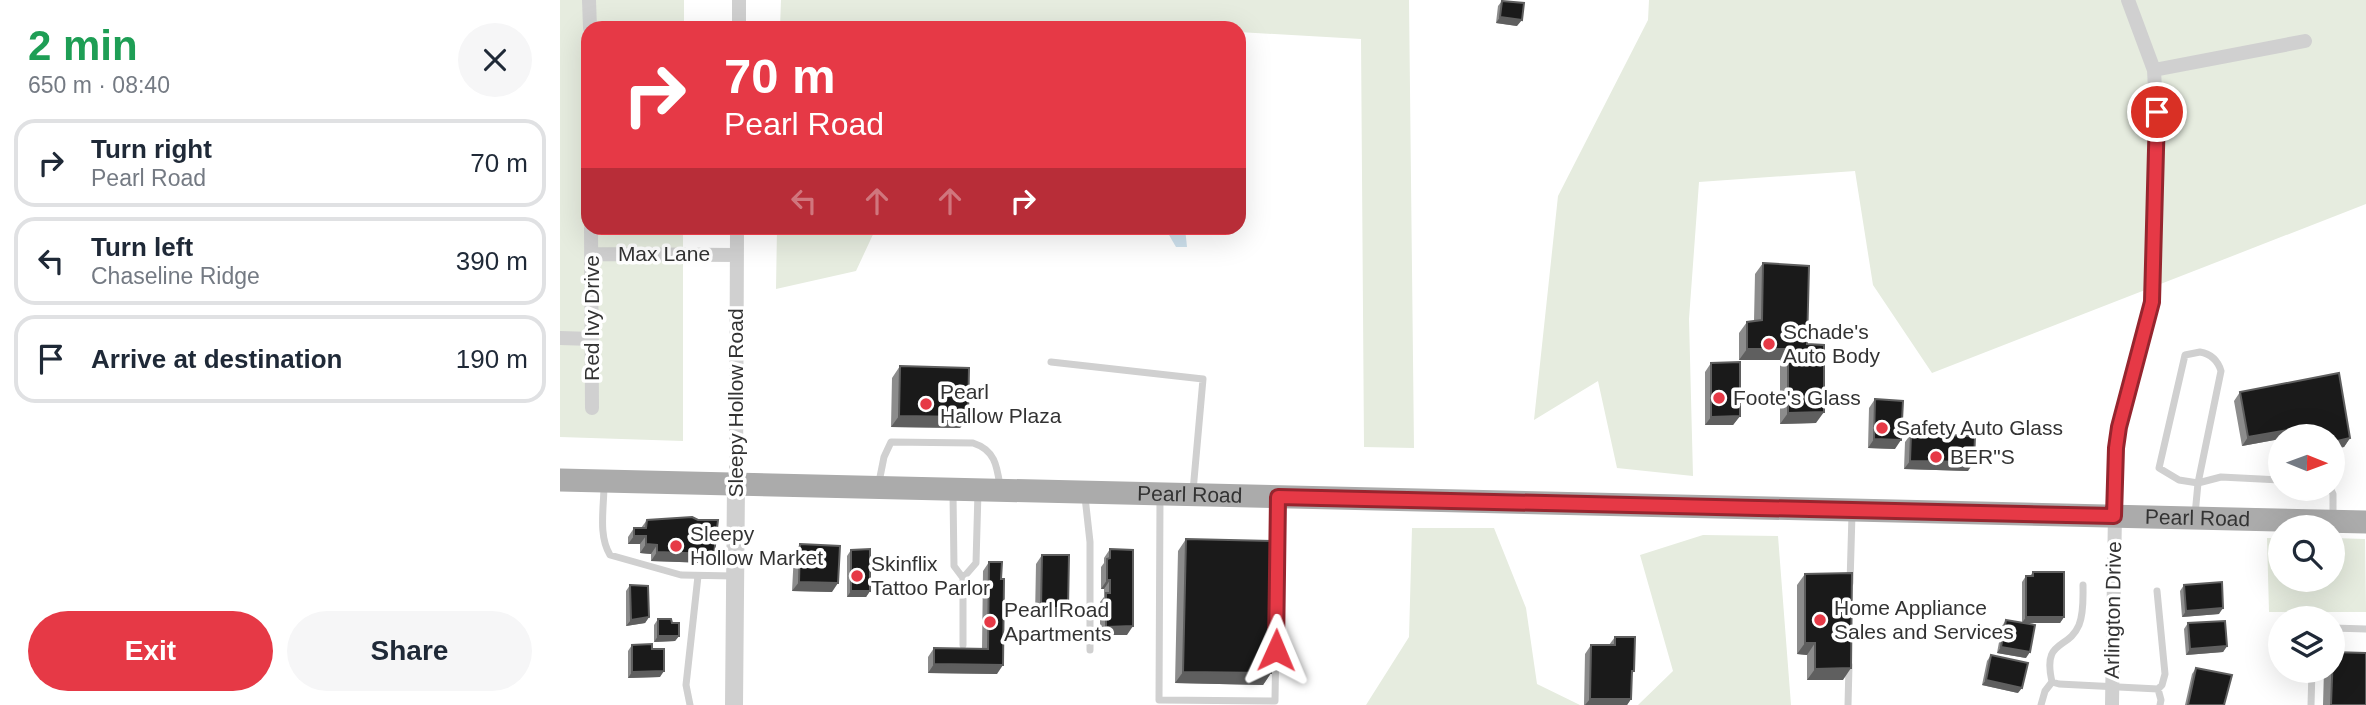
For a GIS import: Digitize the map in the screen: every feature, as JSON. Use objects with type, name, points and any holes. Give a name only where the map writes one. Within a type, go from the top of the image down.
[{"type":"main road","name":"Pearl Road","points":[[560,480],[2268,520]]},
{"type":"main road","name":"Pearl Road","points":[[2345,521],[2366,522]]},
{"type":"street","points":[[589,0],[590,21]]},
{"type":"street","points":[[739,0],[739,21]]},
{"type":"street","name":"Arlington Drive","points":[[2112,705],[2116,448],[2119,427],[2152,302],[2157,127],[2154,70],[2128,0]]},
{"type":"street","points":[[2154,70],[2305,41]]},
{"type":"street","name":"Red Ivy Drive","points":[[591,235],[592,408]]},
{"type":"street","name":"Sleepy Hollow Road","points":[[734,705],[737,235]]},
{"type":"street","name":"Max Lane","points":[[591,254],[737,255]]},
{"type":"street","points":[[560,338],[592,339]]},
{"type":"lane","points":[[2195,518],[2198,483],[2221,371],[2214,359],[2200,352],[2185,355],[2159,468],[2179,480],[2198,483],[2221,477],[2268,479]]},
{"type":"lane","points":[[1051,362],[1203,379],[1192,495]]},
{"type":"lane","points":[[878,488],[884,457],[891,442],[973,443],[985,447],[997,465],[1001,491]]},
{"type":"lane","points":[[604,481],[603,533],[604,545],[610,555],[667,573],[735,576]]},
{"type":"lane","points":[[953,489],[954,566],[963,578],[963,645]]},
{"type":"lane","points":[[963,578],[976,563],[978,490]]},
{"type":"lane","points":[[1085,493],[1090,542],[1090,650]]},
{"type":"lane","points":[[1160,494],[1159,703],[1275,703],[1278,497]]},
{"type":"lane","points":[[1850,594],[1852,510]]},
{"type":"lane","points":[[690,705],[686,685],[698,576]]},
{"type":"lane","points":[[2041,705],[2045,691],[2052,682],[2049,666],[2052,653],[2079,626],[2083,584]]},
{"type":"lane","points":[[2052,682],[2112,688],[2158,688],[2162,685],[2165,674],[2157,591]]},
{"type":"lane","points":[[2345,628],[2366,629]]},
{"type":"lane","points":[[1848,705],[1849,650]]},
{"type":"lane","points":[[2311,705],[2312,683]]},
{"type":"lane","points":[[2158,688],[2160,705]]},
{"type":"shaded area","points":[[560,0],[684,0],[684,21],[581,21],[581,235],[683,235],[683,441],[560,437]]},
{"type":"shaded area","points":[[781,0],[1409,0],[1414,448],[1364,447],[1361,39],[1246,32],[1246,21],[780,21]]},
{"type":"shaded area","points":[[1649,0],[2366,0],[2366,204],[1932,373],[1873,285],[1855,171],[1699,182],[1689,319],[1693,476],[1617,468],[1598,381],[1534,420],[1558,196],[1648,20]]},
{"type":"shaded area","points":[[777,235],[873,235],[856,271],[776,289]]},
{"type":"shaded area","points":[[1412,528],[1494,528],[1526,608],[1537,684],[1580,705],[1366,705],[1409,637]]},
{"type":"shaded area","points":[[1703,535],[1778,536],[1791,705],[1638,705],[1673,671],[1640,555]]},
{"type":"shaded area","points":[[2345,538],[2365,539],[2366,612],[2345,612],[2345,606],[2269,606],[2268,592],[2345,592]]},
{"type":"water","points":[[1169,235],[1186,235],[1187,247],[1176,247]]},
{"type":"building","points":[[1502,1],[1524,3],[1522,20],[1500,17]]},
{"type":"building","name":"Schade's Auto Body","points":[[1763,263],[1809,266],[1807,344],[1824,345],[1824,412],[1788,413],[1788,349],[1747,349],[1747,322],[1762,320]]},
{"type":"building","name":"Foote's Glass","points":[[1740,362],[1740,416],[1711,417],[1711,363]]},
{"type":"building","name":"Pearl Hallow Plaza","points":[[900,366],[969,368],[968,417],[899,416]]},
{"type":"building","points":[[2339,373],[2350,438],[2345,439],[2345,424],[2268,424],[2268,433],[2248,437],[2240,392]]},
{"type":"building","name":"Safety Auto Glass","points":[[1875,399],[1903,401],[1901,440],[1874,439]]},
{"type":"building","name":"BER\"S","points":[[1911,434],[1975,436],[1974,462],[1910,461]]},
{"type":"building","name":"Sleepy Hollow Market","points":[[692,517],[698,520],[718,520],[714,554],[657,552],[657,545],[646,544],[646,536],[634,536],[634,528],[646,528],[647,520]]},
{"type":"building","points":[[1186,539],[1273,541],[1271,673],[1183,672]]},
{"type":"building","points":[[800,544],[840,546],[838,583],[799,582]]},
{"type":"building","name":"Skinflix Tattoo Parlor","points":[[870,549],[870,591],[851,591],[851,550]]},
{"type":"building","points":[[1110,549],[1133,550],[1133,626],[1106,627],[1106,593],[1110,593],[1107,559],[1110,558]]},
{"type":"building","points":[[1042,555],[1069,555],[1068,608],[1041,608]]},
{"type":"building","points":[[989,562],[1002,562],[1003,665],[934,664],[934,648],[988,649]]},
{"type":"building","points":[[2033,572],[2064,572],[2064,617],[2026,617],[2026,576],[2033,576]]},
{"type":"building","name":"Home Appliance Sales and Services","points":[[1852,573],[1851,668],[1815,669],[1815,643],[1805,643],[1805,574]]},
{"type":"building","points":[[2222,582],[2223,608],[2186,611],[2184,585]]},
{"type":"building","points":[[630,585],[648,586],[649,617],[631,620]]},
{"type":"building","points":[[658,619],[671,619],[672,623],[679,623],[679,636],[658,636]]},
{"type":"building","points":[[2006,620],[2035,625],[2030,652],[2001,647]]},
{"type":"building","points":[[2225,621],[2227,646],[2190,649],[2188,623]]},
{"type":"building","points":[[1615,637],[1635,637],[1631,699],[1590,699],[1591,645],[1615,645]]},
{"type":"building","points":[[652,644],[652,649],[664,649],[664,671],[632,672],[632,645]]},
{"type":"building","points":[[2345,652],[2366,653],[2366,705],[2331,705],[2332,683],[2345,683]]},
{"type":"building","points":[[1991,655],[2028,663],[2022,688],[1986,680]]},
{"type":"building","points":[[2196,668],[2232,675],[2224,705],[2188,705]]},
{"type":"place","name":"Schade's Auto Body","points":[[1769,344]]},
{"type":"place","name":"Foote's Glass","points":[[1719,398]]},
{"type":"place","name":"Pearl Hallow Plaza","points":[[926,404]]},
{"type":"place","name":"Safety Auto Glass","points":[[1882,428]]},
{"type":"place","name":"BER\"S","points":[[1936,457]]},
{"type":"place","name":"Sleepy Hollow Market","points":[[676,546]]},
{"type":"place","name":"Skinflix Tattoo Parlor","points":[[857,576]]},
{"type":"place","name":"Home Appliance Sales and Services","points":[[1820,620]]},
{"type":"place","name":"Pearl Road Apartments","points":[[990,622]]},
{"type":"route","points":[[1276,650],[1278,497],[2114,516],[2119,427],[2152,302],[2157,112]]}]
